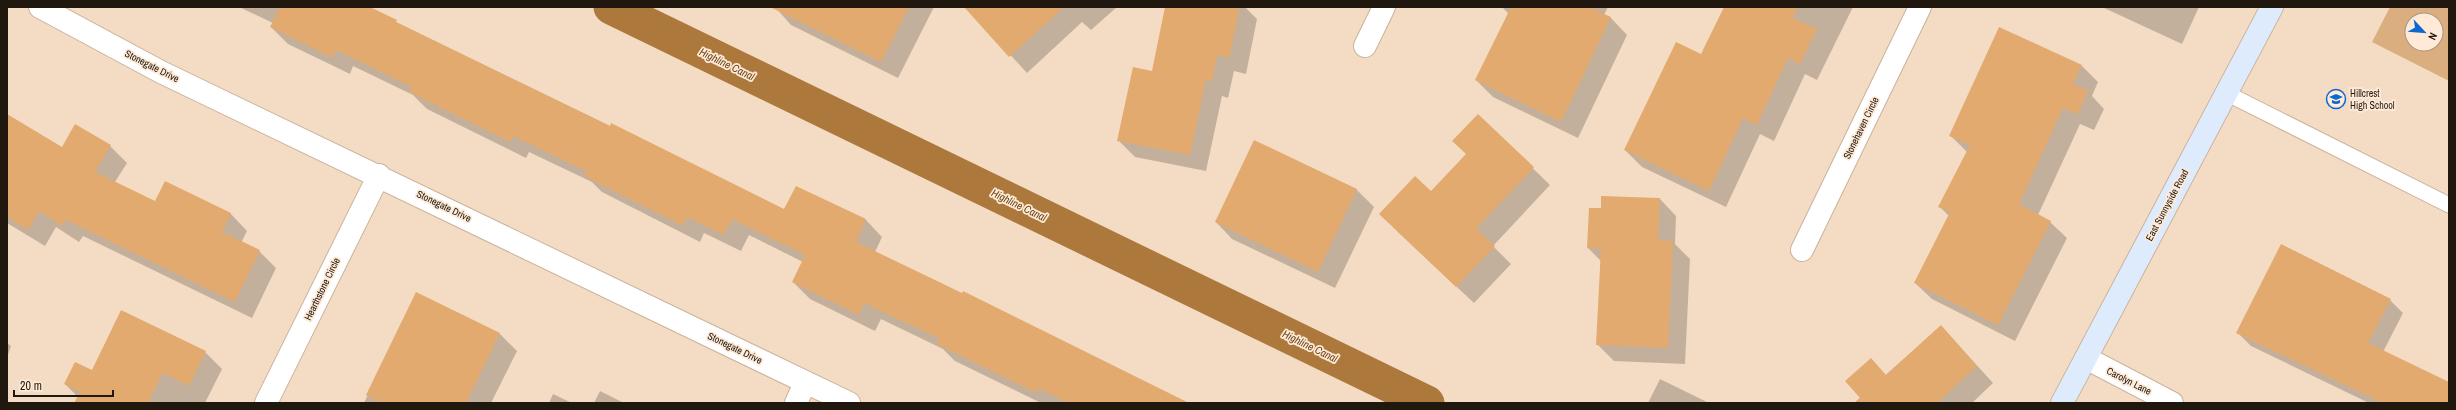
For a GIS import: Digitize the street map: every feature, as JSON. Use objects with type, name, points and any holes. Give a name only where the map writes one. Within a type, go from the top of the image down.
[{"type":"main road","name":"East Sunnyside Road","points":[[2062,403],[2272,7]]},
{"type":"street","name":"Stonegate Drive","points":[[40,7],[161,72],[379,175],[805,383],[849,403]]},
{"type":"street","points":[[1365,46],[1384,7]]},
{"type":"street","name":"Stonehaven Circle","points":[[1802,250],[1920,7]]},
{"type":"street","name":"Hearthstone Circle","points":[[266,403],[379,175]]},
{"type":"street","name":"Carolyn Lane","points":[[2086,358],[2172,403]]},
{"type":"street","points":[[796,403],[805,383]]},
{"type":"lane","points":[[2226,93],[2449,205]]},
{"type":"shaded area","points":[[2390,7],[2449,7],[2449,81],[2372,42]]},
{"type":"building","points":[[280,7],[370,7],[397,20],[396,22],[610,126],[611,123],[784,209],[796,186],[866,219],[856,242],[962,293],[963,291],[1189,403],[1069,403],[1038,388],[1036,393],[937,344],[940,339],[864,303],[859,315],[792,282],[805,255],[732,219],[724,235],[687,217],[683,226],[584,176],[586,171],[513,136],[510,142],[409,92],[412,87],[336,50],[333,58],[270,27]]},
{"type":"building","points":[[770,7],[909,7],[881,62]]},
{"type":"building","points":[[964,7],[1064,7],[1009,57]]},
{"type":"building","points":[[1165,7],[1240,7],[1229,58],[1217,55],[1212,81],[1206,80],[1190,155],[1117,141],[1133,67],[1152,71]]},
{"type":"building","points":[[1511,7],[1589,7],[1611,17],[1561,122],[1475,80]]},
{"type":"building","points":[[1724,7],[1798,7],[1793,18],[1817,29],[1800,64],[1788,58],[1757,125],[1743,118],[1709,191],[1624,150],[1676,42],[1701,54]]},
{"type":"building","points":[[1999,27],[2082,65],[2073,84],[2088,91],[2078,114],[2063,108],[2019,204],[2051,221],[1998,325],[1914,283],[1950,212],[1938,207],[1970,145],[1949,136]]},
{"type":"building","points":[[7,114],[62,147],[75,124],[111,145],[95,172],[155,201],[165,181],[231,213],[222,232],[260,250],[235,302],[66,220],[62,226],[39,211],[28,230],[7,217]]},
{"type":"building","points":[[1478,114],[1534,167],[1476,229],[1495,246],[1456,287],[1379,214],[1415,176],[1431,191],[1466,154],[1452,141]]},
{"type":"building","points":[[1254,140],[1357,189],[1318,272],[1215,222]]},
{"type":"building","points":[[1601,196],[1660,198],[1658,240],[1673,241],[1668,348],[1596,345],[1601,249],[1587,248],[1589,208],[1601,208]]},
{"type":"building","points":[[2281,244],[2391,299],[2368,343],[2449,382],[2449,403],[2383,403],[2236,333]]},
{"type":"building","points":[[416,292],[500,333],[466,403],[381,403],[366,395]]},
{"type":"building","points":[[121,310],[206,351],[189,386],[163,373],[148,403],[74,403],[80,392],[64,384],[75,362],[92,370]]},
{"type":"building","points":[[1941,325],[1977,366],[1937,403],[1855,403],[1860,398],[1845,381],[1871,358],[1886,375]]},
{"type":"waterway","name":"Highline Canal","points":[[611,7],[1427,403]]},
{"type":"place","name":"Hillcrest High School","points":[[2336,99]]}]
